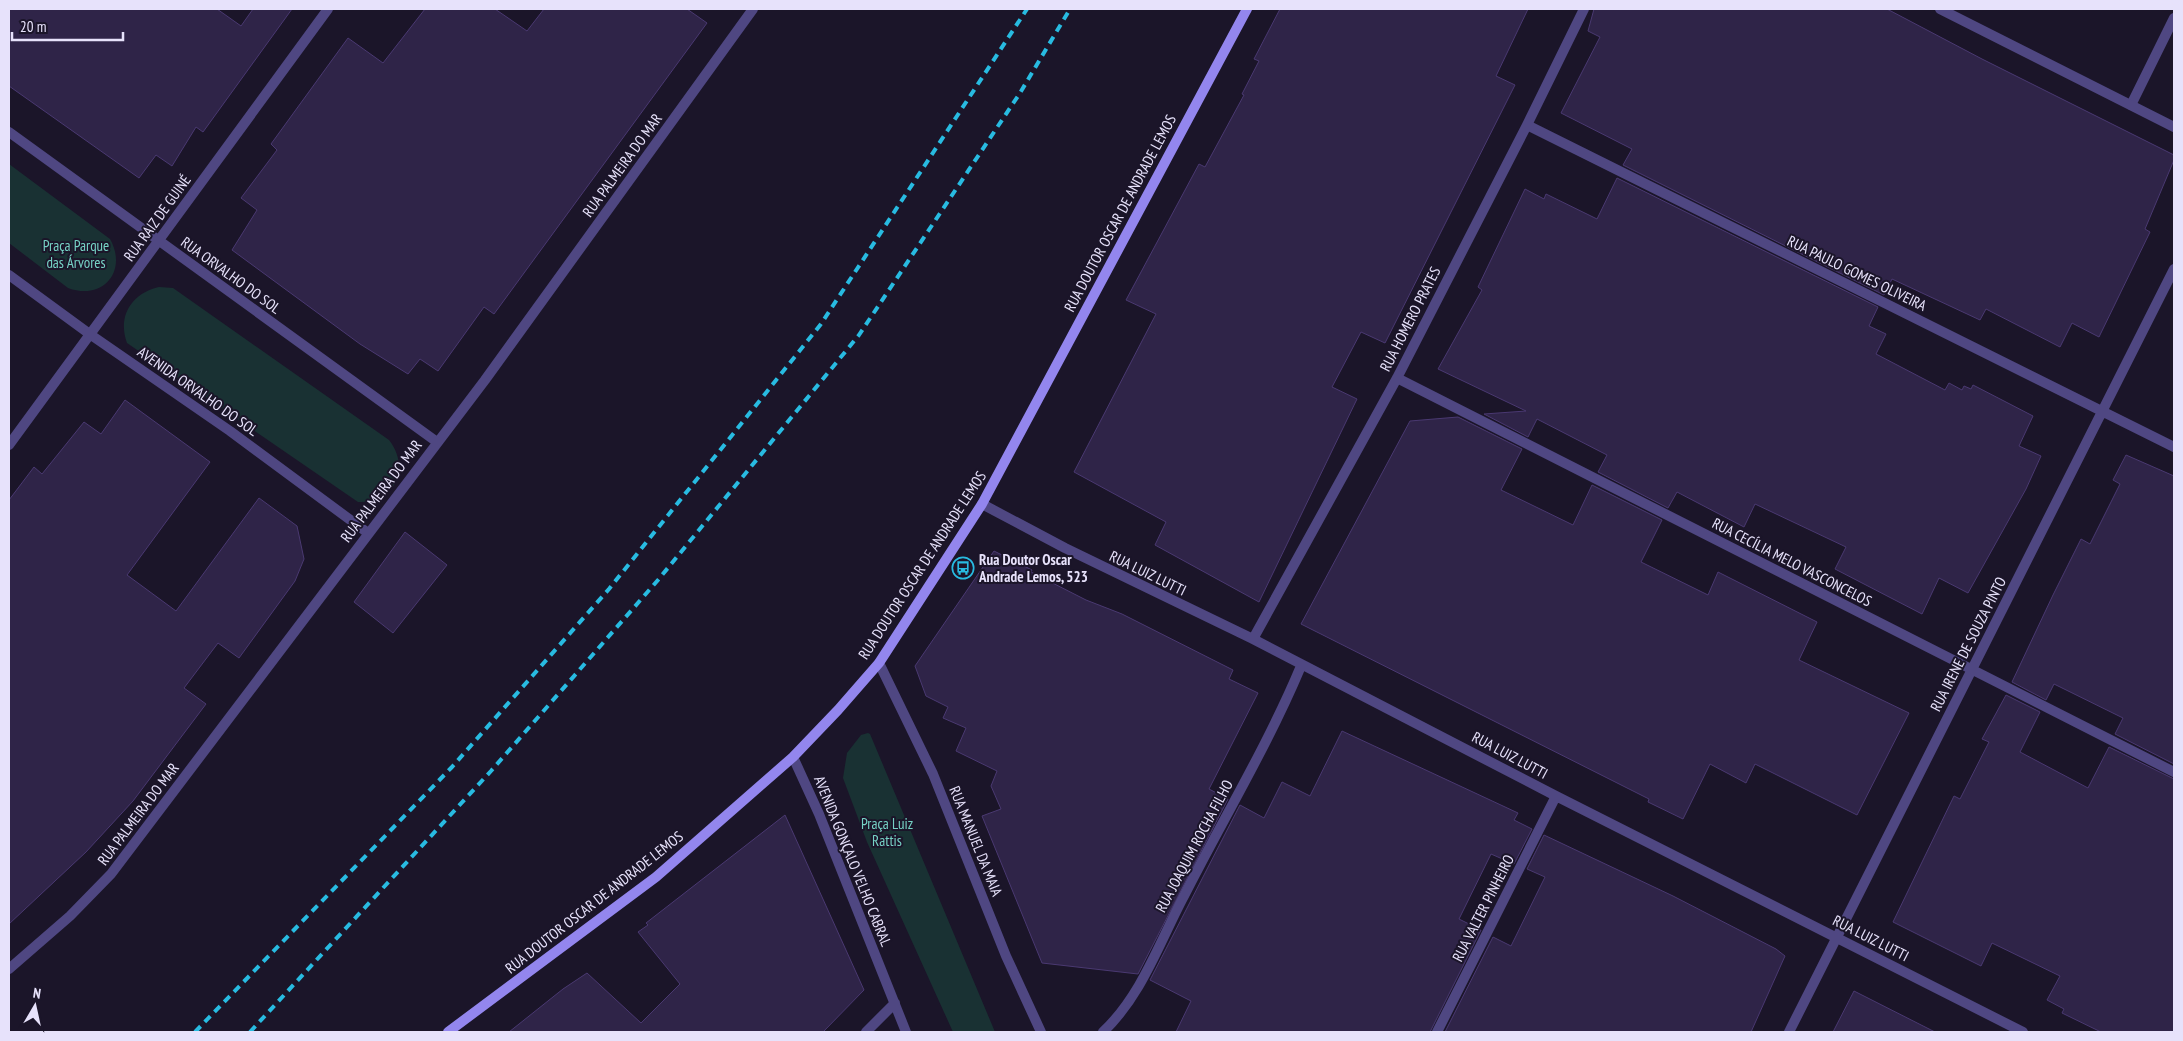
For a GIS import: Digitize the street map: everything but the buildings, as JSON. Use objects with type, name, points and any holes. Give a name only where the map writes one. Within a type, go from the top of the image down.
[{"type":"street","name":"RUA RAIZ DE GUINÉ","points":[[9,445],[328,9]]},
{"type":"street","name":"RUA PALMEIRA DO MAR","points":[[9,969],[70,916],[111,874],[437,442],[486,380],[754,9]]},
{"type":"street","name":"RUA DOUTOR OSCAR DE ANDRADE LEMOS","points":[[448,1032],[656,877],[793,757],[879,663],[982,504],[1247,9]]},
{"type":"street","name":"RUA HOMERO PRATES","points":[[1253,639],[1397,378],[1527,126],[1584,9]]},
{"type":"street","points":[[1940,9],[2174,127]]},
{"type":"street","points":[[2131,105],[2174,18]]},
{"type":"street","name":"RUA PAULO GOMES OLIVEIRA","points":[[1527,126],[2174,447]]},
{"type":"street","name":"RUA ORVALHO DO SOL","points":[[9,132],[437,442]]},
{"type":"street","name":"RUA IRENE DE SOUZA PINTO","points":[[1789,1032],[2174,268]]},
{"type":"street","name":"AVENIDA ORVALHO DO SOL","points":[[9,275],[91,335],[230,431],[368,533]]},
{"type":"street","name":"RUA CECÍLIA MELO VASCONCELOS","points":[[1397,378],[2174,772]]},
{"type":"street","name":"RUA LUIZ LUTTI","points":[[982,504],[1065,548],[1228,629],[1253,639],[1301,666],[2023,1032]]},
{"type":"street","name":"RUA MANUEL DA MAIA","points":[[879,663],[933,774],[1006,956],[1041,1032]]},
{"type":"street","name":"RUA JOAQUIM ROCHA FILHO","points":[[1102,1032],[1135,994],[1183,897],[1283,708],[1301,666]]},
{"type":"street","name":"AVENIDA GONÇALO VELHO CABRAL","points":[[793,757],[819,814],[906,1032]]},
{"type":"street","name":"RUA VALTER PINHEIRO","points":[[1437,1032],[1556,796]]},
{"type":"street","points":[[866,1032],[895,1003]]},
{"type":"green space","name":"Praça Parque das Árvores","points":[[9,164],[110,239],[115,251],[116,262],[114,272],[101,287],[81,291],[68,288],[9,243]]},
{"type":"green space","points":[[159,287],[173,288],[389,440],[396,451],[399,462],[396,482],[390,491],[382,497],[371,501],[358,502],[127,343],[124,324],[129,307],[141,294]]},
{"type":"green space","name":"Praça Luiz Rattis","points":[[868,733],[995,1032],[953,1032],[867,842],[843,778],[847,753],[861,735]]},
{"type":"railway","points":[[195,1032],[452,767],[609,589],[821,324],[1027,9]]},
{"type":"railway","points":[[250,1032],[491,771],[658,580],[859,335],[1020,93],[1070,9]]},
{"type":"place","name":"Rua Doutor Oscar Andrade Lemos, 523","points":[[963,568]]}]
